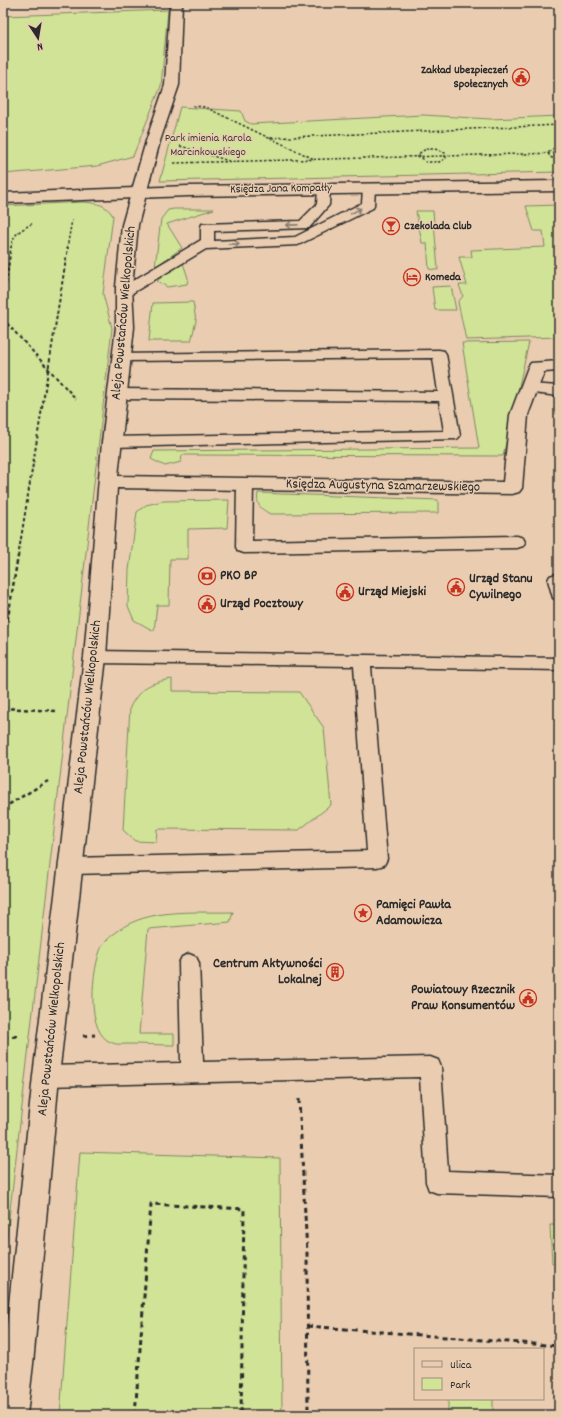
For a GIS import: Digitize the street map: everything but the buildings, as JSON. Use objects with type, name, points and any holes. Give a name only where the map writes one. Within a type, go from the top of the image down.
[{"type":"street","name":"Aleja Powstańców Wielkopolskich","points":[[11,1415],[18,1364],[46,1076],[95,657],[111,442],[125,327],[124,292],[130,225],[153,141],[167,104],[172,85],[176,3]]},
{"type":"street","name":"Księdza Jana Kompałły","points":[[3,198],[139,192],[559,186]]},
{"type":"street","name":"Księdza Augustyna Szamarzewskiego","points":[[108,482],[512,488],[520,415],[537,368],[559,366]]},
{"type":"lane","points":[[324,189],[323,205],[304,225],[207,227],[208,245],[298,242],[368,205],[369,188]]},
{"type":"lane","points":[[124,292],[208,242]]},
{"type":"lane","points":[[111,442],[452,436],[439,354],[122,357]]},
{"type":"lane","points":[[529,389],[559,391]]},
{"type":"lane","points":[[117,394],[446,397]]},
{"type":"lane","points":[[245,484],[244,547],[517,542]]},
{"type":"lane","points":[[559,580],[556,580],[559,594]]},
{"type":"lane","points":[[95,657],[559,664]]},
{"type":"lane","points":[[70,866],[377,859],[362,660]]},
{"type":"lane","points":[[189,963],[192,1073]]},
{"type":"lane","points":[[46,1076],[430,1067],[437,1182],[559,1186]]},
{"type":"path","points":[[167,104],[205,107],[316,159]]},
{"type":"path","points":[[269,138],[559,125]]},
{"type":"path","points":[[175,145],[231,161]]},
{"type":"path","points":[[418,157],[419,152],[430,148],[443,151],[446,156]]},
{"type":"path","points":[[548,153],[552,149],[559,148]]},
{"type":"path","points":[[548,153],[550,157],[559,160]]},
{"type":"path","points":[[169,163],[559,153]]},
{"type":"path","points":[[418,157],[423,161],[432,163],[444,160],[446,156]]},
{"type":"path","points":[[3,648],[47,368],[74,214]]},
{"type":"path","points":[[3,289],[6,284],[12,239],[18,232],[37,221]]},
{"type":"path","points":[[3,319],[76,399]]},
{"type":"path","points":[[3,708],[57,711],[56,718]]},
{"type":"path","points":[[3,808],[50,780],[50,787]]},
{"type":"path","points":[[298,1070],[307,1253],[308,1415]]},
{"type":"path","points":[[135,1415],[151,1204],[244,1209],[241,1415]]},
{"type":"path","points":[[307,1326],[559,1346]]},
{"type":"green space","points":[[168,10],[161,86],[133,156],[97,166],[3,174],[3,16]]},
{"type":"green space","name":"Park imienia Karola Marcinkowskiego","points":[[180,107],[241,111],[245,121],[251,124],[423,115],[490,119],[559,116],[559,172],[160,181]]},
{"type":"green space","points":[[83,202],[101,205],[113,216],[103,294],[112,328],[3,1270],[3,206]]},
{"type":"green space","points":[[559,205],[559,337],[466,340],[458,302],[463,296],[459,285],[467,285],[459,257],[472,257],[471,250],[545,247],[543,231],[534,231],[526,206]]},
{"type":"green space","points":[[214,209],[167,224],[182,248],[155,267],[161,219],[168,210]]},
{"type":"green space","points":[[416,211],[433,211],[438,270],[429,269],[427,243],[422,243]]},
{"type":"green space","points":[[183,263],[188,278],[187,284],[167,287],[157,281],[175,266]]},
{"type":"green space","points":[[451,286],[456,310],[435,310],[432,287]]},
{"type":"green space","points":[[193,302],[196,321],[191,341],[149,341],[153,303]]},
{"type":"green space","points":[[529,342],[503,456],[182,455],[181,462],[165,466],[151,459],[154,451],[479,448],[462,343]]},
{"type":"green space","points":[[258,493],[438,500],[438,513],[270,514],[258,503]]},
{"type":"green space","points":[[229,500],[227,528],[188,529],[188,559],[170,559],[169,605],[157,605],[154,631],[134,620],[128,606],[129,570],[137,512],[146,505],[163,501]]},
{"type":"green space","points":[[172,679],[172,691],[299,692],[324,728],[331,805],[299,830],[157,829],[156,842],[135,841],[123,830],[130,707],[142,690],[146,687],[157,682]]},
{"type":"green space","points":[[192,912],[233,912],[230,922],[148,929],[139,1034],[174,1034],[174,1045],[116,1044],[104,1037],[98,1027],[94,1014],[93,984],[98,956],[106,940],[125,926],[150,916]]},
{"type":"green space","points":[[80,1152],[280,1158],[282,1415],[60,1415]]},
{"type":"green space","points":[[550,1225],[559,1225],[559,1264],[552,1263]]},
{"type":"green space","points":[[448,1400],[493,1400],[493,1415],[448,1415]]},
{"type":"place","name":"Zakład Ubezpieczeń Społecznych","points":[[521,77]]},
{"type":"place","name":"Czekolada Club","points":[[391,226]]},
{"type":"place","name":"Komeda","points":[[412,277]]},
{"type":"place","name":"PKO BP","points":[[207,576]]},
{"type":"place","name":"Urząd Stanu Cywilnego","points":[[456,587]]},
{"type":"place","name":"Urząd Miejski","points":[[345,592]]},
{"type":"place","name":"Urząd Pocztowy","points":[[207,604]]},
{"type":"place","name":"Pamięci Pawła Adamowicza","points":[[363,913]]},
{"type":"place","name":"Centrum Aktywności Lokalnej","points":[[335,972]]},
{"type":"place","name":"Powiatowy Rzecznik Praw Konsumentów","points":[[528,998]]}]
